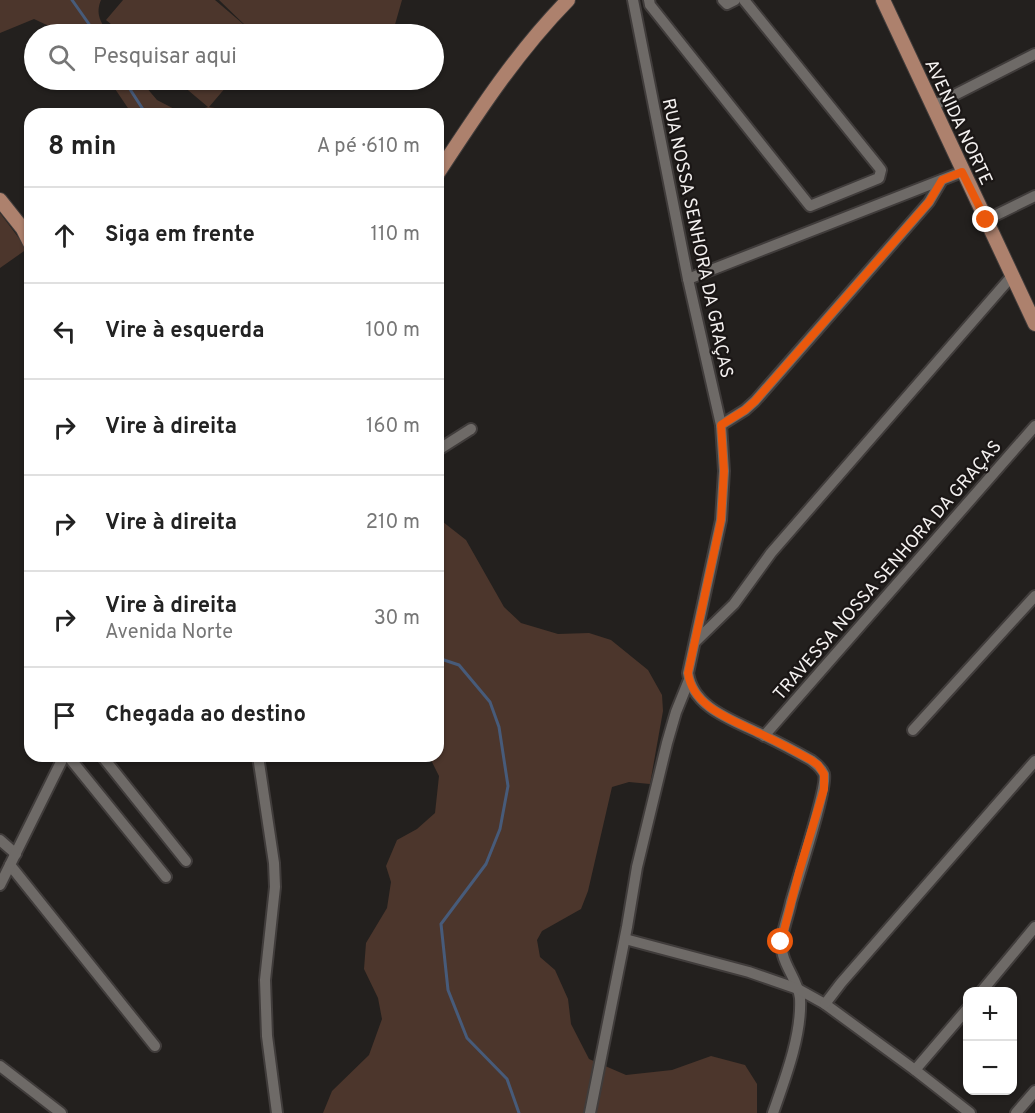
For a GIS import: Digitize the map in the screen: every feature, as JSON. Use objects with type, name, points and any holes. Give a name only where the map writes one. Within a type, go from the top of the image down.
[{"type":"main road","points":[[444,164],[497,85],[546,22],[568,0]]},
{"type":"main road","name":"AVENIDA NORTE","points":[[883,0],[1035,324]]},
{"type":"main road","points":[[0,200],[24,232]]},
{"type":"street","name":"RUA NOSSA SENHORA DA GRAÇAS","points":[[590,1113],[625,939],[630,898],[667,743],[689,680],[688,673],[723,503],[724,471],[721,425],[688,279],[633,0]]},
{"type":"street","points":[[649,0],[650,5],[810,206],[875,180],[881,174],[878,166],[744,0]]},
{"type":"street","points":[[723,0],[727,4],[735,0]]},
{"type":"street","points":[[933,106],[1035,54]]},
{"type":"street","points":[[688,279],[962,172]]},
{"type":"street","points":[[721,425],[755,401],[929,202],[942,180]]},
{"type":"street","points":[[986,220],[1035,196]]},
{"type":"street","points":[[695,642],[734,604],[771,553],[1012,276]]},
{"type":"street","name":"TRAVESSA NOSSA SENHORA DA GRAÇAS","points":[[764,735],[1035,426]]},
{"type":"street","points":[[444,446],[471,429]]},
{"type":"street","points":[[913,730],[1035,596]]},
{"type":"street","points":[[689,680],[698,696],[718,713],[811,760],[824,774],[824,789],[781,942],[783,955],[798,989],[800,1008],[790,1063],[773,1113]]},
{"type":"street","points":[[825,1005],[847,976],[1035,761]]},
{"type":"street","points":[[0,885],[63,762]]},
{"type":"street","points":[[71,762],[166,877]]},
{"type":"street","points":[[107,762],[186,861]]},
{"type":"street","points":[[259,762],[274,863],[274,897],[265,980],[267,1036],[277,1113]]},
{"type":"street","points":[[0,840],[16,854]]},
{"type":"street","points":[[10,865],[155,1046]]},
{"type":"street","points":[[985,987],[1035,927]]},
{"type":"street","points":[[625,939],[757,975],[798,989],[825,1005],[970,1113]]},
{"type":"street","points":[[915,1070],[963,1014]]},
{"type":"street","points":[[0,1066],[61,1113]]},
{"type":"street","points":[[1016,1113],[1035,1091]]},
{"type":"shaded area","points":[[0,0],[101,0],[99,10],[103,24],[45,24],[34,19],[0,33]]},
{"type":"shaded area","points":[[123,0],[215,0],[243,24],[111,24],[106,20]]},
{"type":"shaded area","points":[[219,0],[402,0],[395,24],[244,24]]},
{"type":"shaded area","points":[[116,90],[148,90],[157,100],[172,108],[128,108]]},
{"type":"shaded area","points":[[188,90],[223,90],[209,107],[215,108],[205,108],[208,107]]},
{"type":"shaded area","points":[[0,213],[24,245],[24,251],[0,268]]},
{"type":"shaded area","points":[[444,523],[466,540],[504,607],[521,623],[558,634],[589,633],[611,640],[648,670],[662,695],[663,711],[650,784],[629,782],[612,787],[588,891],[581,909],[542,931],[537,940],[540,957],[555,970],[568,999],[571,1024],[589,1059],[626,1075],[672,1070],[711,1056],[745,1065],[757,1084],[757,1113],[323,1113],[332,1091],[369,1055],[382,1019],[378,998],[364,969],[366,943],[387,908],[391,882],[386,866],[397,840],[417,829],[435,813],[439,776],[432,762],[444,762]]},
{"type":"waterway","points":[[72,0],[89,24]]},
{"type":"waterway","points":[[130,90],[142,108]]},
{"type":"waterway","points":[[444,660],[459,665],[490,702],[499,727],[508,786],[500,829],[486,864],[441,924],[448,990],[467,1038],[507,1079],[519,1113]]},
{"type":"route","points":[[781,942],[825,781],[824,774],[811,760],[718,713],[698,696],[689,680],[688,673],[721,520],[724,495],[721,425],[755,401],[929,202],[942,180],[962,172],[986,220]]}]
